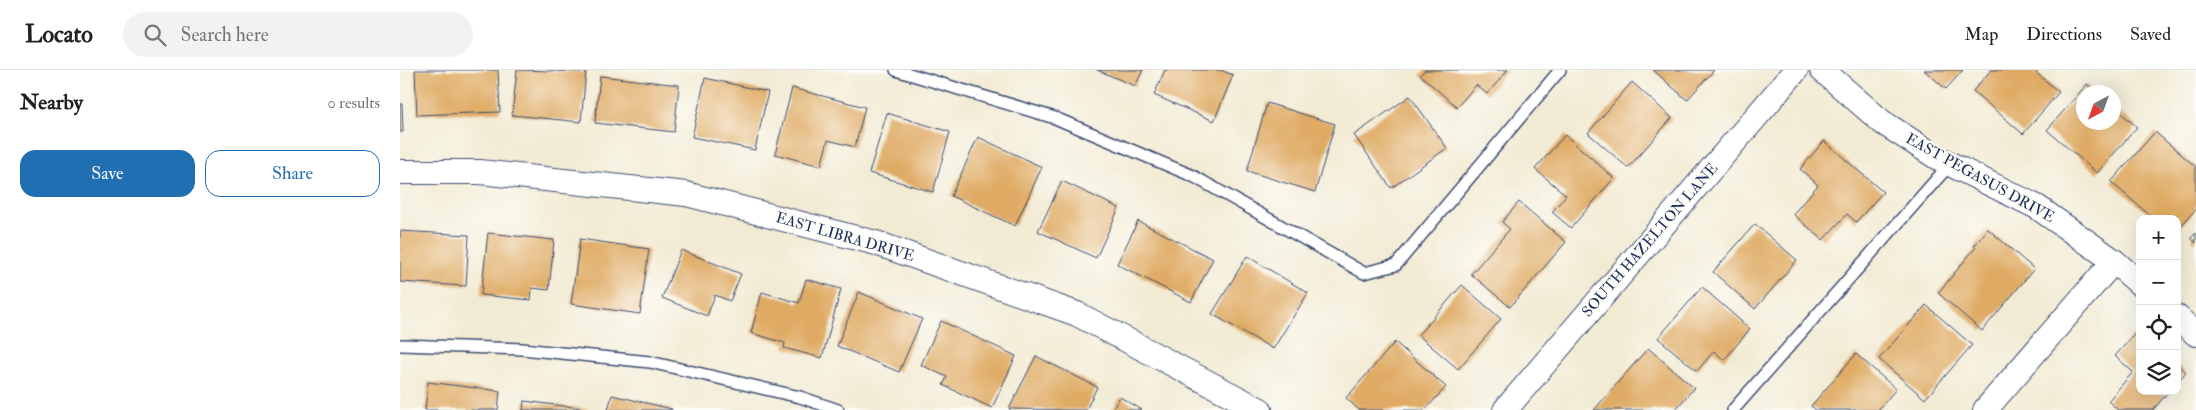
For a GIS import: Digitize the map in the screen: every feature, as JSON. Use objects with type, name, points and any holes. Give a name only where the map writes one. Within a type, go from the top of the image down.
[{"type":"street","name":"SOUTH HAZELTON LANE","points":[[1505,410],[1796,70]]},
{"type":"street","name":"EAST PEGASUS DRIVE","points":[[1822,70],[1882,122],[1950,164],[2037,207],[2114,261],[2136,280]]},
{"type":"street","name":"EAST LIBRA DRIVE","points":[[400,172],[480,172],[686,194],[876,243],[1077,314],[1260,410]]},
{"type":"street","points":[[1985,410],[2114,261]]},
{"type":"street","points":[[2181,321],[2196,334]]},
{"type":"lane","points":[[896,70],[1055,118],[1193,176],[1364,273],[1396,265],[1560,70]]},
{"type":"lane","points":[[1733,410],[1950,164]]},
{"type":"lane","points":[[400,345],[522,349],[650,362],[800,397],[838,410]]},
{"type":"building","points":[[415,70],[498,70],[500,112],[417,115]]},
{"type":"building","points":[[517,70],[586,72],[581,122],[512,115]]},
{"type":"building","points":[[1097,70],[1143,70],[1135,86]]},
{"type":"building","points":[[1165,70],[1220,70],[1233,75],[1214,121],[1154,95]]},
{"type":"building","points":[[1425,70],[1508,70],[1487,94],[1476,85],[1457,107],[1420,75]]},
{"type":"building","points":[[1653,70],[1714,70],[1687,100]]},
{"type":"building","points":[[1924,70],[1963,70],[1946,89]]},
{"type":"building","points":[[1991,70],[2033,70],[2059,92],[2023,134],[1973,91]]},
{"type":"building","points":[[600,76],[679,85],[674,132],[595,123]]},
{"type":"building","points":[[705,78],[768,92],[755,150],[692,137]]},
{"type":"building","points":[[1632,82],[1672,118],[1628,168],[1588,133]]},
{"type":"building","points":[[792,88],[865,107],[855,147],[828,140],[821,166],[775,154]]},
{"type":"building","points":[[1410,96],[1447,148],[1391,188],[1354,135]]},
{"type":"building","points":[[2076,97],[2076,130],[2121,130],[2121,113],[2137,127],[2097,173],[2047,130]]},
{"type":"building","points":[[1267,103],[1335,124],[1315,192],[1247,171]]},
{"type":"building","points":[[400,104],[402,104],[403,132],[400,132]]},
{"type":"building","points":[[887,113],[950,132],[933,192],[869,173]]},
{"type":"building","points":[[2155,132],[2196,167],[2196,209],[2181,226],[2181,215],[2149,215],[2111,182]]},
{"type":"building","points":[[1565,135],[1614,178],[1571,228],[1552,212],[1566,195],[1535,169]]},
{"type":"building","points":[[978,137],[1042,167],[1015,226],[951,196]]},
{"type":"building","points":[[1824,141],[1883,192],[1856,222],[1847,214],[1823,240],[1793,214],[1818,185],[1800,169]]},
{"type":"building","points":[[1062,181],[1119,208],[1096,258],[1038,231]]},
{"type":"building","points":[[1519,202],[1566,242],[1510,307],[1471,274],[1510,229],[1502,222]]},
{"type":"building","points":[[1138,221],[1213,259],[1191,302],[1117,264]]},
{"type":"building","points":[[1755,224],[1797,260],[1755,309],[1713,272]]},
{"type":"building","points":[[1988,229],[2034,269],[1982,331],[1938,293],[1976,247],[1974,246]]},
{"type":"building","points":[[400,231],[469,235],[466,286],[400,282]]},
{"type":"building","points":[[488,233],[554,240],[549,290],[532,288],[531,300],[481,295]]},
{"type":"building","points":[[2196,233],[2196,243],[2191,238]]},
{"type":"building","points":[[580,239],[649,249],[640,314],[571,304]]},
{"type":"building","points":[[681,250],[741,274],[730,301],[715,295],[707,316],[662,298]]},
{"type":"building","points":[[1247,256],[1308,293],[1273,349],[1212,314]]},
{"type":"building","points":[[806,279],[841,289],[822,358],[784,348],[785,343],[751,333],[762,292],[799,303]]},
{"type":"building","points":[[1462,285],[1501,319],[1458,369],[1418,335]]},
{"type":"building","points":[[1702,287],[1750,329],[1724,360],[1714,351],[1697,371],[1658,338]]},
{"type":"building","points":[[859,292],[922,319],[899,372],[837,346]]},
{"type":"building","points":[[1926,305],[1972,345],[1925,399],[1879,359]]},
{"type":"building","points":[[941,321],[1016,356],[992,408],[943,385],[947,377],[921,365]]},
{"type":"building","points":[[2136,332],[2136,395],[2166,395],[2153,410],[2118,410],[2108,401],[2133,372],[2115,356]]},
{"type":"building","points":[[1395,342],[1446,387],[1425,410],[1359,410],[1346,398]]},
{"type":"building","points":[[1648,348],[1694,388],[1675,410],[1594,410]]},
{"type":"building","points":[[1856,354],[1896,389],[1878,410],[1816,410],[1811,406]]},
{"type":"building","points":[[1036,356],[1097,387],[1086,410],[1009,409]]},
{"type":"building","points":[[2181,368],[2186,372],[2181,378]]},
{"type":"building","points":[[428,382],[500,391],[498,410],[425,410]]},
{"type":"building","points":[[612,395],[672,409],[672,410],[608,410]]},
{"type":"building","points":[[1120,397],[1142,410],[1112,410]]},
{"type":"building","points":[[524,401],[588,409],[588,410],[523,410]]}]
